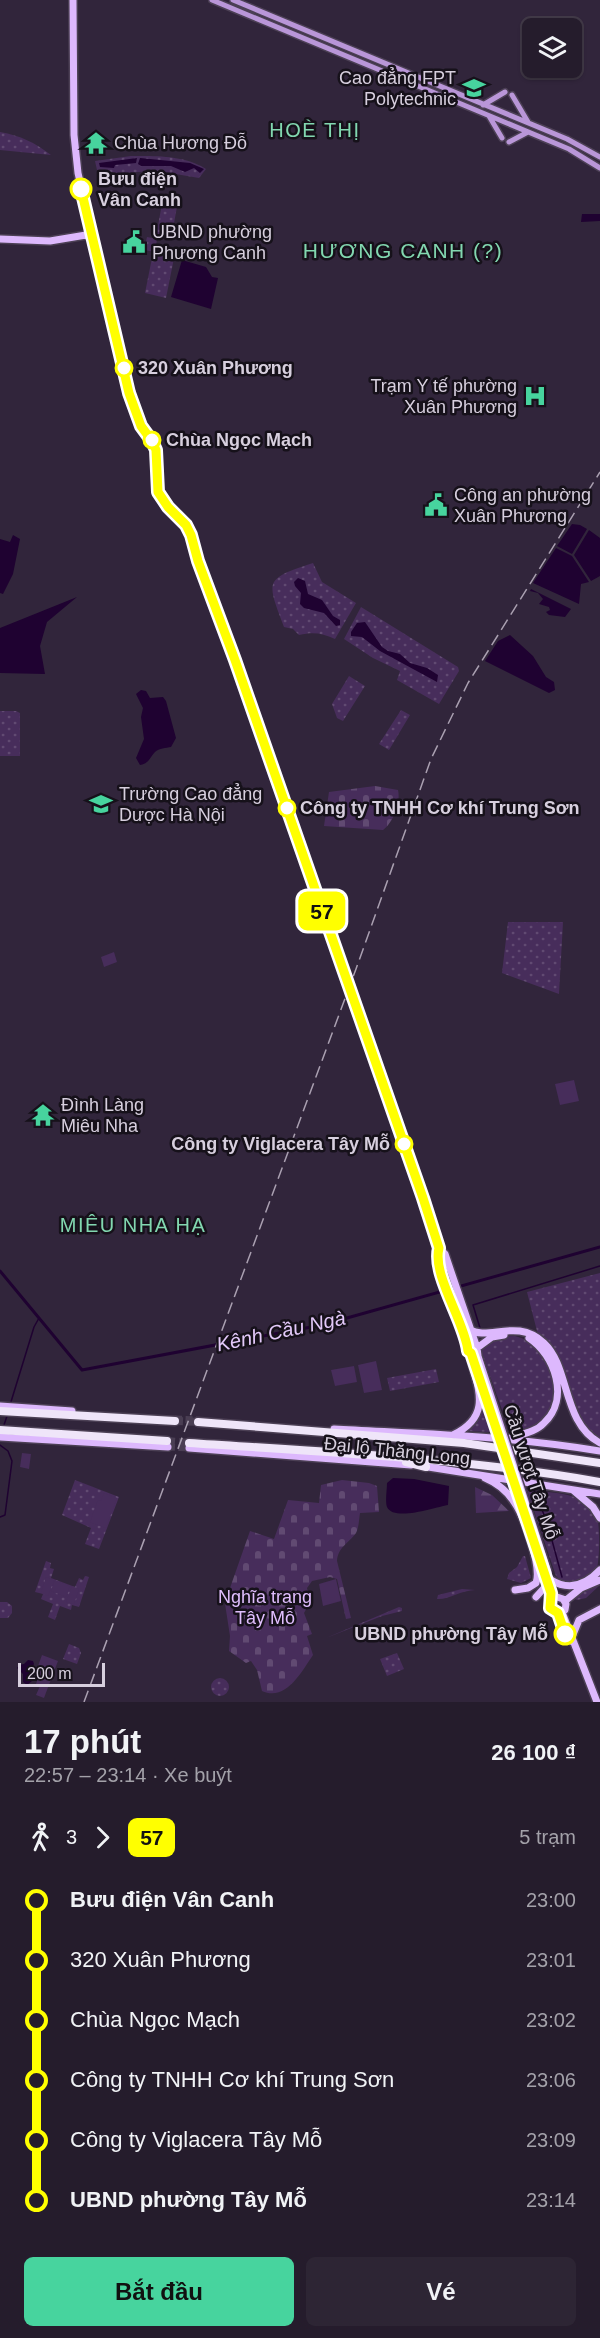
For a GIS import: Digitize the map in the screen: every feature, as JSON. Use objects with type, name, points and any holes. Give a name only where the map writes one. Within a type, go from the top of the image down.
[{"type":"highway","points":[[5,1409],[175,1420]]},
{"type":"highway","points":[[197,1421],[464,1443],[600,1463]]},
{"type":"highway","points":[[3,1433],[167,1444]]},
{"type":"highway","points":[[374,1436],[424,1434]]},
{"type":"highway","points":[[189,1446],[374,1455],[462,1462],[600,1482]]},
{"type":"highway","points":[[374,1455],[426,1467]]},
{"type":"main road","points":[[73,0],[74,143],[80,182],[129,393],[141,426],[156,450],[158,492],[168,507],[186,525],[191,535],[198,561],[295,830],[439,1248],[445,1254],[470,1329],[473,1351]]},
{"type":"main road","points":[[212,0],[503,121],[581,155],[600,168]]},
{"type":"main road","points":[[232,0],[579,144],[600,157]]},
{"type":"main road","points":[[483,105],[505,92]]},
{"type":"main road","points":[[512,95],[528,123]]},
{"type":"main road","points":[[503,113],[503,121]]},
{"type":"main road","points":[[489,116],[502,138]]},
{"type":"main road","points":[[510,116],[511,125]]},
{"type":"main road","points":[[509,142],[528,132]]},
{"type":"main road","points":[[0,239],[50,241],[92,234]]},
{"type":"main road","points":[[439,1248],[437,1256],[441,1270],[453,1306],[473,1351]]},
{"type":"main road","points":[[470,1329],[476,1333],[503,1330],[522,1331],[545,1343],[554,1356],[577,1419],[587,1434],[600,1443]]},
{"type":"main road","points":[[452,1435],[471,1424],[480,1407],[479,1392],[468,1358],[478,1338],[489,1332]]},
{"type":"main road","points":[[473,1351],[492,1337],[513,1334],[530,1339],[549,1358],[558,1387],[555,1408],[545,1423],[536,1429],[507,1440]]},
{"type":"main road","name":"Cầu vượt Tây Mỗ","points":[[473,1351],[555,1599],[550,1608],[560,1613]]},
{"type":"main road","name":"Đại lộ Thăng Long","points":[[197,1421],[452,1435],[558,1444],[600,1451]]},
{"type":"main road","name":"Đại lộ Thăng Long","points":[[189,1446],[378,1461],[600,1494]]},
{"type":"main road","points":[[474,1474],[501,1488],[519,1511],[537,1564],[538,1577],[531,1587],[515,1590]]},
{"type":"main road","points":[[571,1488],[593,1507],[600,1518]]},
{"type":"main road","points":[[536,1597],[545,1587],[548,1576],[564,1587],[571,1587],[591,1578],[600,1570]]},
{"type":"main road","points":[[565,1601],[581,1588],[600,1580]]},
{"type":"main road","points":[[555,1599],[565,1601]]},
{"type":"main road","points":[[565,1601],[566,1606],[560,1613],[566,1636],[573,1640]]},
{"type":"main road","points":[[597,1702],[573,1640],[579,1620],[600,1609]]},
{"type":"green space","points":[[0,132],[27,140],[51,155],[0,150]]},
{"type":"green space","points":[[131,156],[160,156],[179,159],[206,169],[199,178],[158,171],[118,173],[97,170],[95,161]]},
{"type":"green space","points":[[163,198],[178,201],[171,240],[156,237]]},
{"type":"green space","points":[[147,237],[157,239],[155,252],[144,250]]},
{"type":"green space","points":[[153,253],[174,258],[166,298],[145,293]]},
{"type":"green space","points":[[313,563],[322,582],[356,603],[335,639],[317,634],[299,635],[293,629],[284,627],[274,600],[273,584],[277,578]]},
{"type":"green space","points":[[361,607],[458,667],[459,671],[439,704],[397,680],[400,671],[373,658],[344,639]]},
{"type":"green space","points":[[349,676],[365,686],[343,721],[337,718],[332,704]]},
{"type":"green space","points":[[401,710],[410,715],[389,750],[379,744]]},
{"type":"green space","points":[[0,711],[20,713],[20,756],[0,756]]},
{"type":"green space","points":[[375,786],[398,790],[395,812],[387,827],[383,830],[324,826],[329,792]]},
{"type":"green space","points":[[508,922],[563,922],[559,994],[502,973]]},
{"type":"green space","points":[[114,952],[117,962],[104,967],[101,957]]},
{"type":"green space","points":[[574,1080],[579,1101],[560,1105],[555,1084]]},
{"type":"green space","points":[[600,1273],[600,1439],[586,1428],[579,1416],[557,1358],[549,1343],[538,1335],[527,1292]]},
{"type":"green space","points":[[515,1336],[528,1341],[545,1359],[553,1378],[555,1399],[544,1420],[536,1426],[513,1434],[510,1432],[480,1348],[496,1337]]},
{"type":"green space","points":[[376,1361],[382,1390],[364,1393],[358,1365]]},
{"type":"green space","points":[[354,1366],[357,1382],[335,1386],[331,1370]]},
{"type":"green space","points":[[436,1369],[439,1382],[390,1391],[387,1378]]},
{"type":"green space","points":[[483,1403],[492,1432],[464,1431],[479,1415]]},
{"type":"green space","points":[[22,1453],[31,1454],[29,1469],[20,1467]]},
{"type":"green space","points":[[75,1480],[119,1497],[99,1549],[85,1544],[91,1528],[62,1515]]},
{"type":"green space","name":"Nghĩa trang Tây Mỗ","points":[[342,1480],[377,1486],[379,1512],[360,1513],[356,1533],[341,1549],[338,1556],[337,1561],[351,1618],[346,1619],[337,1579],[330,1577],[312,1581],[307,1588],[310,1602],[304,1613],[312,1634],[307,1636],[313,1655],[286,1689],[271,1693],[262,1691],[257,1670],[251,1661],[246,1663],[229,1651],[230,1636],[224,1597],[230,1588],[250,1531],[274,1539],[288,1500],[319,1503],[321,1485]]},
{"type":"green space","points":[[475,1487],[492,1495],[509,1511],[476,1513]]},
{"type":"green space","points":[[527,1490],[569,1495],[583,1501],[593,1510],[598,1522],[599,1544],[596,1571],[589,1577],[562,1582],[556,1576]]},
{"type":"green space","points":[[104,1493],[117,1498],[106,1528],[90,1522],[98,1500],[101,1501]]},
{"type":"green space","points":[[525,1556],[531,1578],[521,1583],[507,1579],[509,1573],[517,1567]]},
{"type":"green space","points":[[46,1561],[51,1563],[50,1568],[54,1569],[51,1578],[75,1587],[79,1578],[83,1580],[85,1576],[89,1577],[79,1607],[72,1605],[71,1610],[60,1606],[55,1620],[48,1617],[53,1604],[41,1599],[43,1594],[35,1592]]},
{"type":"green space","points":[[46,1577],[54,1580],[48,1596],[41,1593]]},
{"type":"green space","points":[[336,1579],[341,1601],[323,1606],[319,1584]]},
{"type":"green space","points":[[55,1580],[70,1586],[66,1597],[51,1591]]},
{"type":"green space","points":[[600,1582],[600,1585],[586,1598],[575,1599],[576,1594]]},
{"type":"green space","points":[[72,1586],[79,1589],[74,1604],[66,1602]]},
{"type":"green space","points":[[462,1589],[475,1590],[437,1599],[438,1595]]},
{"type":"green space","points":[[0,1602],[7,1602],[12,1606],[12,1613],[8,1618],[0,1618]]},
{"type":"green space","points":[[399,1607],[402,1611],[382,1616],[326,1638]]},
{"type":"green space","points":[[69,1644],[79,1648],[81,1653],[77,1664],[63,1659]]},
{"type":"green space","points":[[397,1653],[404,1669],[387,1676],[380,1659]]},
{"type":"green space","points":[[42,1655],[58,1661],[44,1698],[36,1695],[40,1686],[36,1684],[38,1678],[34,1677]]},
{"type":"green space","points":[[220,1678],[226,1681],[229,1687],[226,1693],[220,1696],[214,1693],[211,1687],[214,1681]]},
{"type":"shaded area","points":[[137,158],[136,163],[115,165],[114,168],[100,167],[99,163]]},
{"type":"shaded area","points":[[140,158],[190,163],[204,169],[200,173],[194,168],[185,172],[171,166],[141,166],[138,164]]},
{"type":"shaded area","points":[[582,214],[600,214],[600,221],[581,222]]},
{"type":"shaded area","points":[[182,260],[206,267],[212,277],[218,278],[211,309],[171,297]]},
{"type":"shaded area","points":[[572,524],[587,529],[572,554],[557,546]]},
{"type":"shaded area","points":[[589,530],[600,538],[600,576],[591,581],[574,555]]},
{"type":"shaded area","points":[[13,535],[20,539],[13,574],[3,594],[0,593],[0,539],[10,542]]},
{"type":"shaded area","points":[[556,548],[572,556],[589,582],[581,584],[579,604],[533,583]]},
{"type":"shaded area","points":[[298,578],[305,581],[308,594],[322,600],[333,616],[340,620],[340,625],[336,626],[324,613],[304,608],[300,604],[301,593],[294,582]]},
{"type":"shaded area","points":[[531,589],[571,609],[565,617],[549,615],[546,612],[550,610],[549,607],[539,604],[543,599],[538,593],[530,591]]},
{"type":"shaded area","points":[[77,597],[47,622],[40,646],[45,674],[0,673],[0,628]]},
{"type":"shaded area","points":[[365,622],[382,647],[438,675],[437,682],[380,651],[362,637],[351,636],[357,623]]},
{"type":"shaded area","points":[[510,635],[533,656],[546,677],[554,682],[555,690],[549,693],[485,661],[498,641]]},
{"type":"shaded area","points":[[141,690],[146,691],[150,698],[163,697],[166,701],[176,738],[171,747],[157,751],[148,762],[140,765],[136,758],[144,739],[141,717],[143,708],[136,694]]},
{"type":"shaded area","points":[[393,1478],[414,1479],[449,1486],[448,1505],[406,1513],[391,1511],[387,1507],[386,1495],[387,1483]]},
{"type":"shaded area","points":[[28,1660],[33,1661],[34,1664],[31,1670],[32,1681],[27,1685],[23,1682],[23,1674],[17,1668]]},
{"type":"waterway","name":"Kênh Cầu Ngà","points":[[0,1271],[82,1370],[322,1325],[600,1247]]},
{"type":"waterway","points":[[480,1328],[473,1305],[600,1266]]},
{"type":"waterway","points":[[10,1405],[34,1327],[39,1318]]},
{"type":"waterway","points":[[4,1425],[7,1416]]},
{"type":"waterway","points":[[0,1445],[8,1451],[12,1461],[5,1515],[0,1517]]},
{"type":"waterway","points":[[533,1488],[547,1522],[562,1577]]},
{"type":"tunnel","points":[[175,1419],[197,1420]]},
{"type":"tunnel","points":[[175,1421],[198,1422]]},
{"type":"tunnel","points":[[167,1441],[189,1443]]},
{"type":"tunnel","points":[[168,1447],[189,1448]]},
{"type":"railway","points":[[84,1702],[356,969],[431,759],[468,683],[600,472]]},
{"type":"bus line","name":"57","points":[[81,189],[129,393],[141,426],[147,432],[156,450],[158,492],[168,507],[186,525],[191,535],[195,553],[235,660],[423,1198],[439,1248],[437,1256],[441,1270],[551,1593],[550,1608],[558,1613],[565,1634]]},
{"type":"place","name":"Cao đẳng FPT Polytechnic","points":[[474,88]]},
{"type":"place","name":"Chùa Hương Đỗ","points":[[96,143]]},
{"type":"place","name":"Bưu điện Vân Canh","points":[[81,189]]},
{"type":"place","name":"UBND phường Phương Canh","points":[[134,242]]},
{"type":"place","name":"320 Xuân Phương","points":[[124,368]]},
{"type":"place","name":"Trạm Y tế phường Xuân Phương","points":[[535,396]]},
{"type":"place","name":"Chùa Ngọc Mạch","points":[[152,440]]},
{"type":"place","name":"Công an phường Xuân Phương","points":[[436,505]]},
{"type":"place","name":"Trường Cao đẳng Dược Hà Nội","points":[[101,804]]},
{"type":"place","name":"Công ty TNHH Cơ khí Trung Sơn","points":[[287,808]]},
{"type":"place","name":"Đình Làng Miêu Nha","points":[[43,1115]]},
{"type":"place","name":"Công ty Viglacera Tây Mỗ","points":[[404,1144]]},
{"type":"place","name":"UBND phường Tây Mỗ","points":[[565,1634]]},
{"type":"district","name":"HOÈ THỊ","points":[[315,130]]},
{"type":"district","name":"HƯƠNG CANH (?)","points":[[403,251]]},
{"type":"district","name":"MIÊU NHA HẠ","points":[[133,1225]]}]
